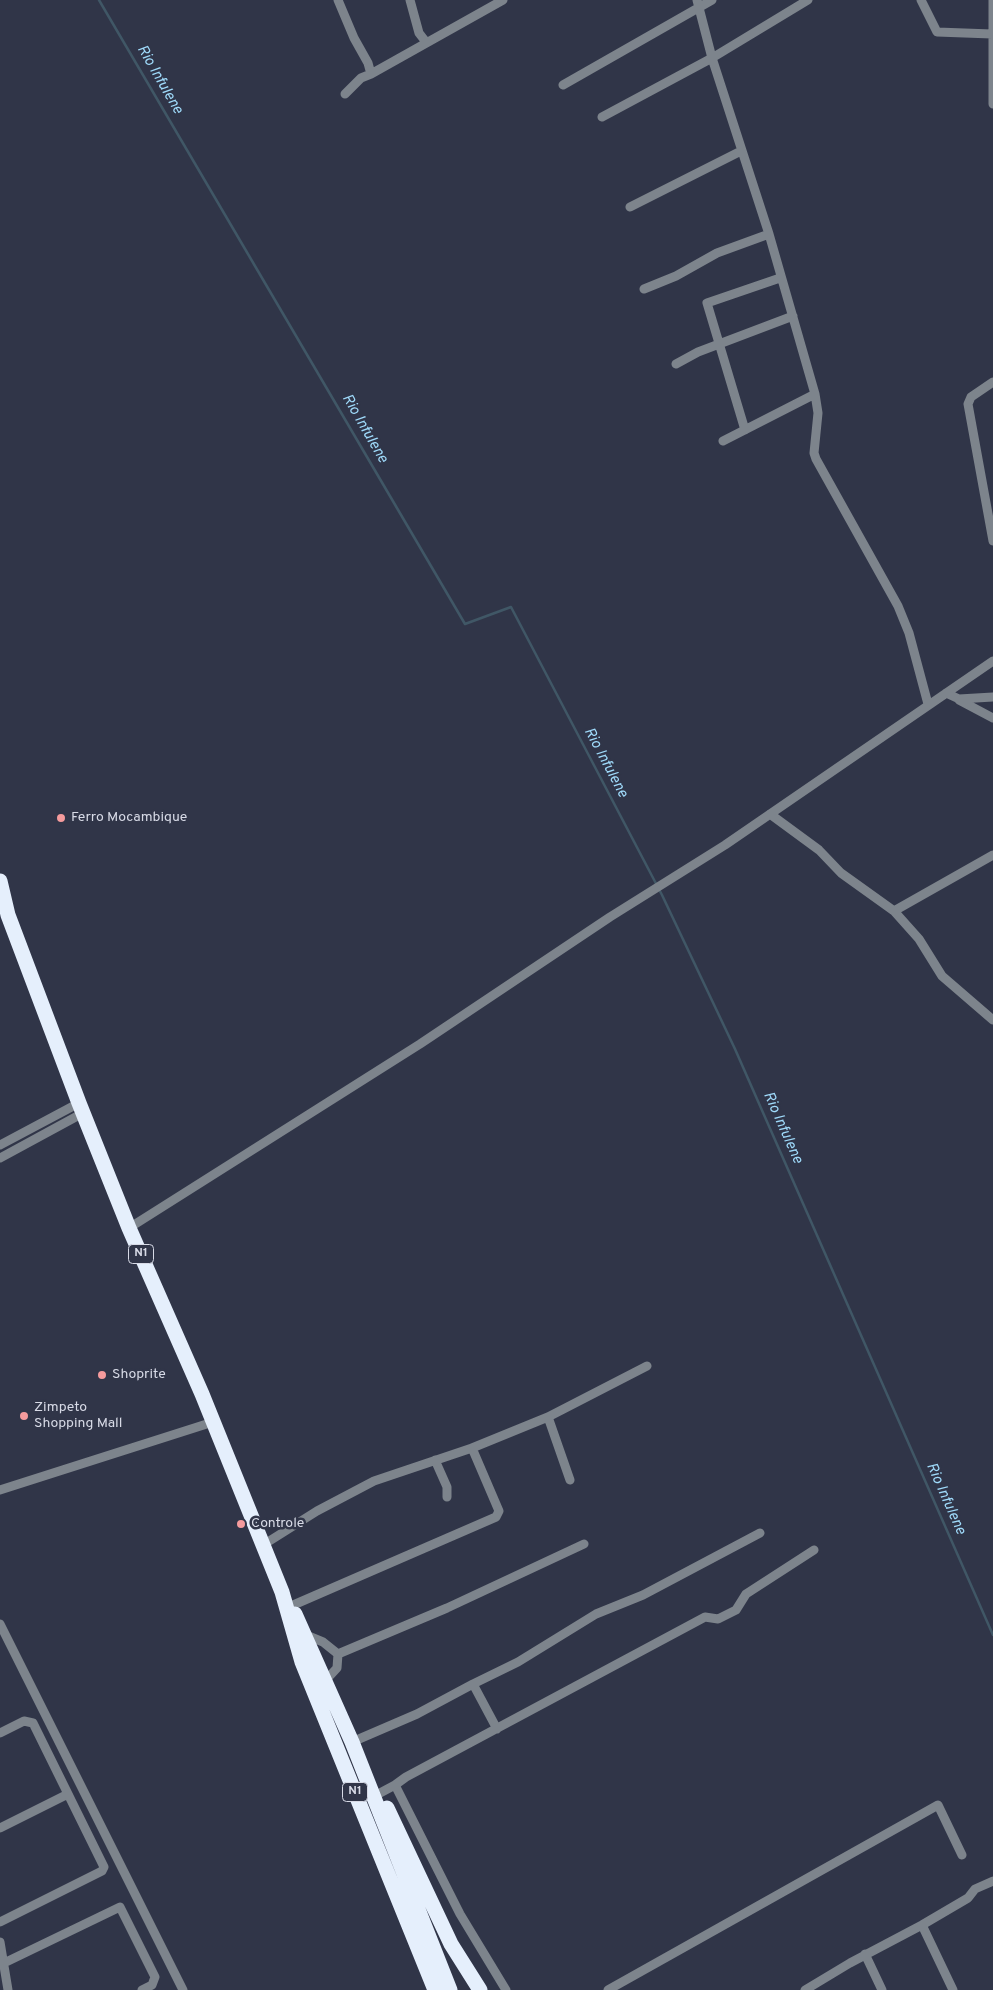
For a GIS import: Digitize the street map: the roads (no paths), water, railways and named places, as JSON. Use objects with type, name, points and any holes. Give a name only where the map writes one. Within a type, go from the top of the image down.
[{"type":"highway","name":"N1","points":[[0,881],[6,898],[8,915],[81,1108],[130,1228],[199,1386],[282,1592],[302,1662],[433,1988]]},
{"type":"highway","name":"N1","points":[[282,1592],[306,1636],[353,1744],[450,1990]]},
{"type":"highway","points":[[353,1744],[366,1762],[451,1944],[480,1990]]},
{"type":"street","points":[[338,0],[354,38],[370,68],[371,74]]},
{"type":"street","points":[[410,0],[419,33],[426,42]]},
{"type":"street","points":[[346,94],[361,78],[503,0]]},
{"type":"street","points":[[563,85],[698,3],[712,0]]},
{"type":"street","points":[[602,117],[712,58],[808,0]]},
{"type":"street","points":[[922,0],[937,32],[992,34]]},
{"type":"street","points":[[993,0],[993,104]]},
{"type":"street","points":[[698,3],[712,58],[769,234],[780,278],[815,394],[818,413],[814,453],[898,606],[908,633],[928,704]]},
{"type":"street","points":[[630,206],[741,151]]},
{"type":"street","points":[[644,289],[654,282],[676,276],[717,253],[769,234]]},
{"type":"street","points":[[745,430],[720,343],[708,309],[709,301],[780,278]]},
{"type":"street","points":[[676,364],[720,343],[792,316]]},
{"type":"street","points":[[993,382],[971,397],[968,404],[993,541]]},
{"type":"street","points":[[723,442],[815,394]]},
{"type":"street","points":[[130,1228],[420,1044],[610,917],[770,814],[993,661]]},
{"type":"street","points":[[946,693],[993,718]]},
{"type":"street","points":[[959,700],[993,697]]},
{"type":"street","points":[[770,814],[819,850],[841,873],[894,911],[918,939],[942,976],[993,1020]]},
{"type":"street","points":[[894,911],[993,855]]},
{"type":"street","points":[[0,1145],[81,1108]]},
{"type":"street","points":[[0,1158],[81,1108]]},
{"type":"street","points":[[263,1545],[317,1511],[374,1481],[472,1448],[548,1416],[647,1366]]},
{"type":"street","points":[[548,1416],[570,1480]]},
{"type":"street","points":[[0,1490],[212,1422]]},
{"type":"street","points":[[291,1606],[496,1517],[499,1511],[472,1448]]},
{"type":"street","points":[[435,1460],[447,1487],[447,1497]]},
{"type":"street","points":[[353,1744],[417,1714],[518,1662],[596,1614],[643,1595],[760,1534]]},
{"type":"street","points":[[338,1654],[447,1608],[584,1544]]},
{"type":"street","points":[[380,1793],[705,1617],[718,1619],[736,1610],[746,1594],[814,1550]]},
{"type":"street","points":[[0,1624],[183,1990]]},
{"type":"street","points":[[306,1636],[323,1642],[338,1654]]},
{"type":"street","points":[[325,1681],[337,1668],[338,1654]]},
{"type":"street","points":[[473,1684],[497,1729]]},
{"type":"street","points":[[0,1733],[24,1721],[33,1723],[66,1795],[104,1869],[0,1922]]},
{"type":"street","points":[[395,1785],[460,1914],[506,1990]]},
{"type":"street","points":[[0,1828],[66,1795]]},
{"type":"street","points":[[608,1990],[938,1805],[962,1855]]},
{"type":"street","points":[[805,1990],[865,1954],[922,1925],[968,1898],[975,1889],[993,1881]]},
{"type":"street","points":[[4,1963],[120,1907],[155,1977],[152,1985],[142,1990]]},
{"type":"street","points":[[922,1925],[953,1990]]},
{"type":"street","points":[[0,1942],[8,1990]]},
{"type":"street","points":[[865,1954],[882,1990]]},
{"type":"waterway","name":"Rio Infulene","points":[[99,0],[465,624],[511,607],[662,895],[735,1049],[993,1635]]},
{"type":"place","name":"Ferro Mocambique","points":[[61,818]]},
{"type":"place","name":"Shoprite","points":[[102,1375]]},
{"type":"place","name":"Zimpeto Shopping Mall","points":[[24,1416]]},
{"type":"place","name":"Controle","points":[[241,1524]]}]
